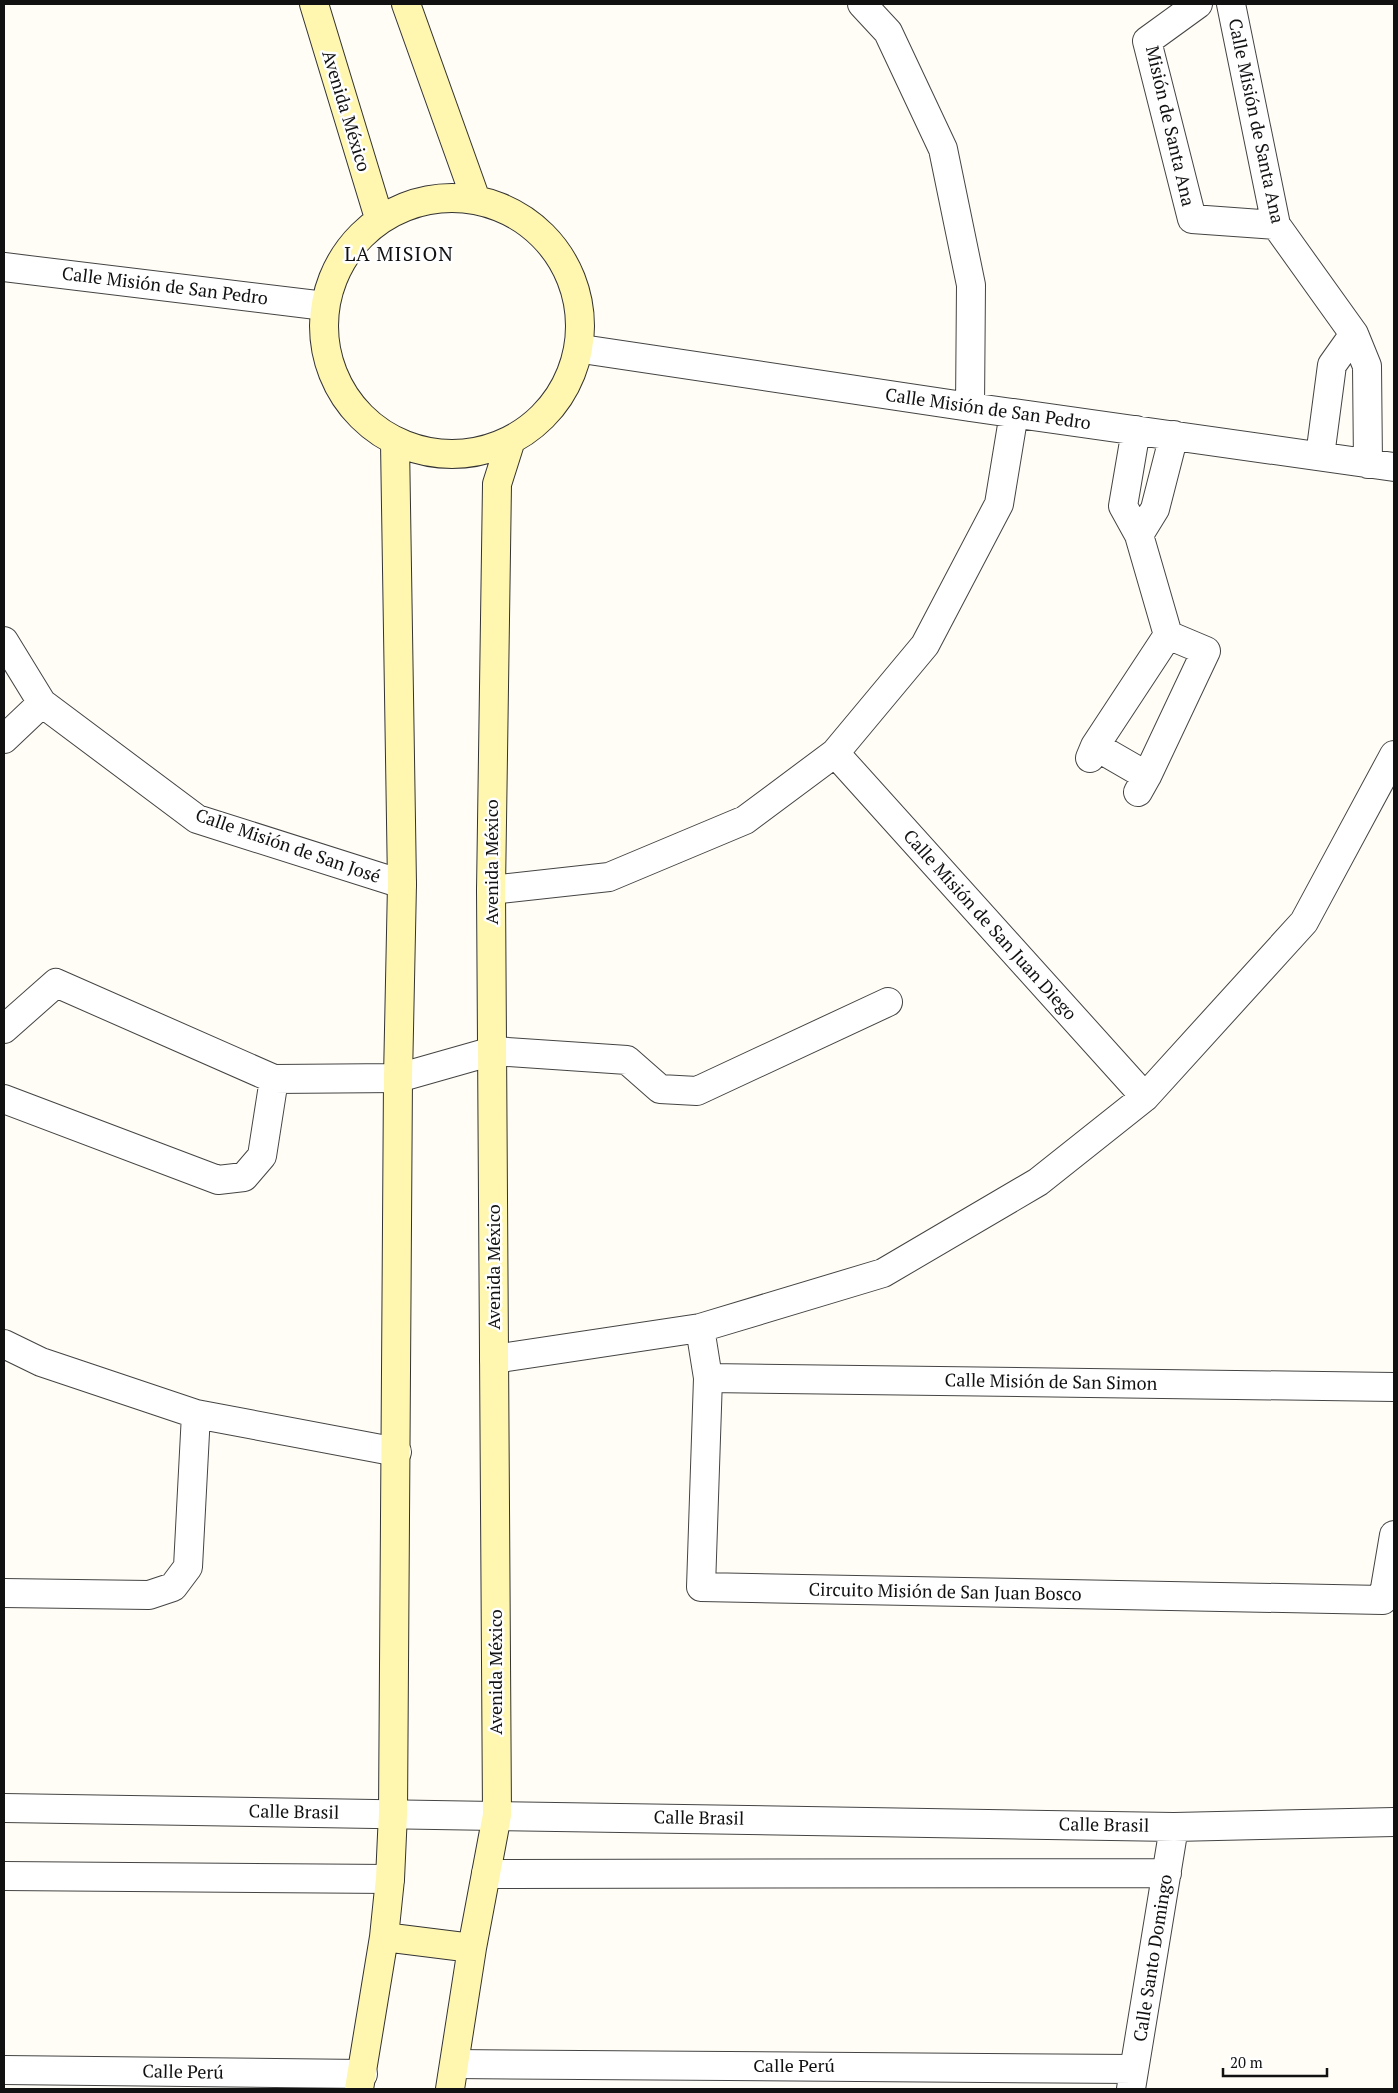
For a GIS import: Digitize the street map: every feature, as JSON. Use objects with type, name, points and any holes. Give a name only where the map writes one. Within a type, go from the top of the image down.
[{"type":"street","name":"Avenida México","points":[[314,4],[379,218]]},
{"type":"street","points":[[406,4],[475,197]]},
{"type":"street","points":[[862,4],[888,32],[943,149],[971,285],[970,407]]},
{"type":"street","name":"Misión de Santa Ana","points":[[1198,4],[1147,40],[1192,219],[1276,224]]},
{"type":"street","name":"Calle Misión de Santa Ana","points":[[1230,4],[1276,224],[1354,334],[1367,366],[1381,465]]},
{"type":"street","points":[[475,197],[545,233],[582,299],[582,349],[561,400],[510,444],[453,456],[395,443],[354,410],[329,368],[322,336],[327,290],[344,254],[379,218],[424,199],[475,197]]},
{"type":"street","name":"Calle Misión de San Pedro","points":[[4,267],[326,306]]},
{"type":"street","points":[[1320,456],[1332,365],[1354,334]]},
{"type":"street","name":"Calle Misión de San Pedro","points":[[582,349],[970,407],[1381,465]]},
{"type":"street","points":[[491,890],[608,877],[745,820],[836,753],[925,645],[999,504],[1014,413]]},
{"type":"street","points":[[1136,430],[1123,506],[1139,535],[1168,636],[1093,752],[1143,784],[1206,652],[1168,636]]},
{"type":"street","points":[[1139,535],[1155,509],[1174,435]]},
{"type":"street","points":[[361,2081],[384,1937],[390,1879],[393,1813],[397,1452],[398,1078],[402,884],[395,443]]},
{"type":"street","name":"Avenida México","points":[[452,2077],[472,1948],[497,1815],[491,890],[497,484],[510,444]]},
{"type":"street","name":"Calle Misión de San José","points":[[4,641],[42,703],[197,819],[402,884]]},
{"type":"street","points":[[4,739],[42,703]]},
{"type":"street","name":"Calle Misión de San Juan Diego","points":[[836,753],[1145,1097]]},
{"type":"street","points":[[494,1360],[700,1328],[883,1272],[1038,1182],[1145,1097],[1304,922],[1394,755]]},
{"type":"street","points":[[4,1029],[56,983],[274,1079],[398,1078],[493,1051],[627,1060],[660,1089],[697,1091],[888,1002]]},
{"type":"street","points":[[4,1099],[218,1180],[244,1177],[262,1156],[274,1079]]},
{"type":"street","name":"Circuito Misión de San Juan Bosco","points":[[700,1328],[708,1378],[701,1587],[1383,1600],[1394,1535]]},
{"type":"street","points":[[4,1344],[41,1362],[196,1414],[397,1452]]},
{"type":"street","points":[[4,1362],[41,1362]]},
{"type":"street","name":"Calle Misión de San Simon","points":[[708,1378],[1394,1387]]},
{"type":"street","points":[[4,1593],[149,1595],[173,1587],[188,1567],[196,1414]]},
{"type":"street","name":"Calle Brasil","points":[[4,1808],[1174,1826],[1394,1822]]},
{"type":"street","name":"Calle Santo Domingo","points":[[1133,2079],[1174,1826]]},
{"type":"street","points":[[486,1874],[1167,1873]]},
{"type":"street","points":[[4,1876],[390,1879]]},
{"type":"street","points":[[384,1937],[472,1948]]},
{"type":"street","name":"Calle Perú","points":[[4,2070],[361,2081]]},
{"type":"street","name":"Calle Perú","points":[[452,2077],[1133,2079]]},
{"type":"district","name":"LA MISION","points":[[399,254]]}]
